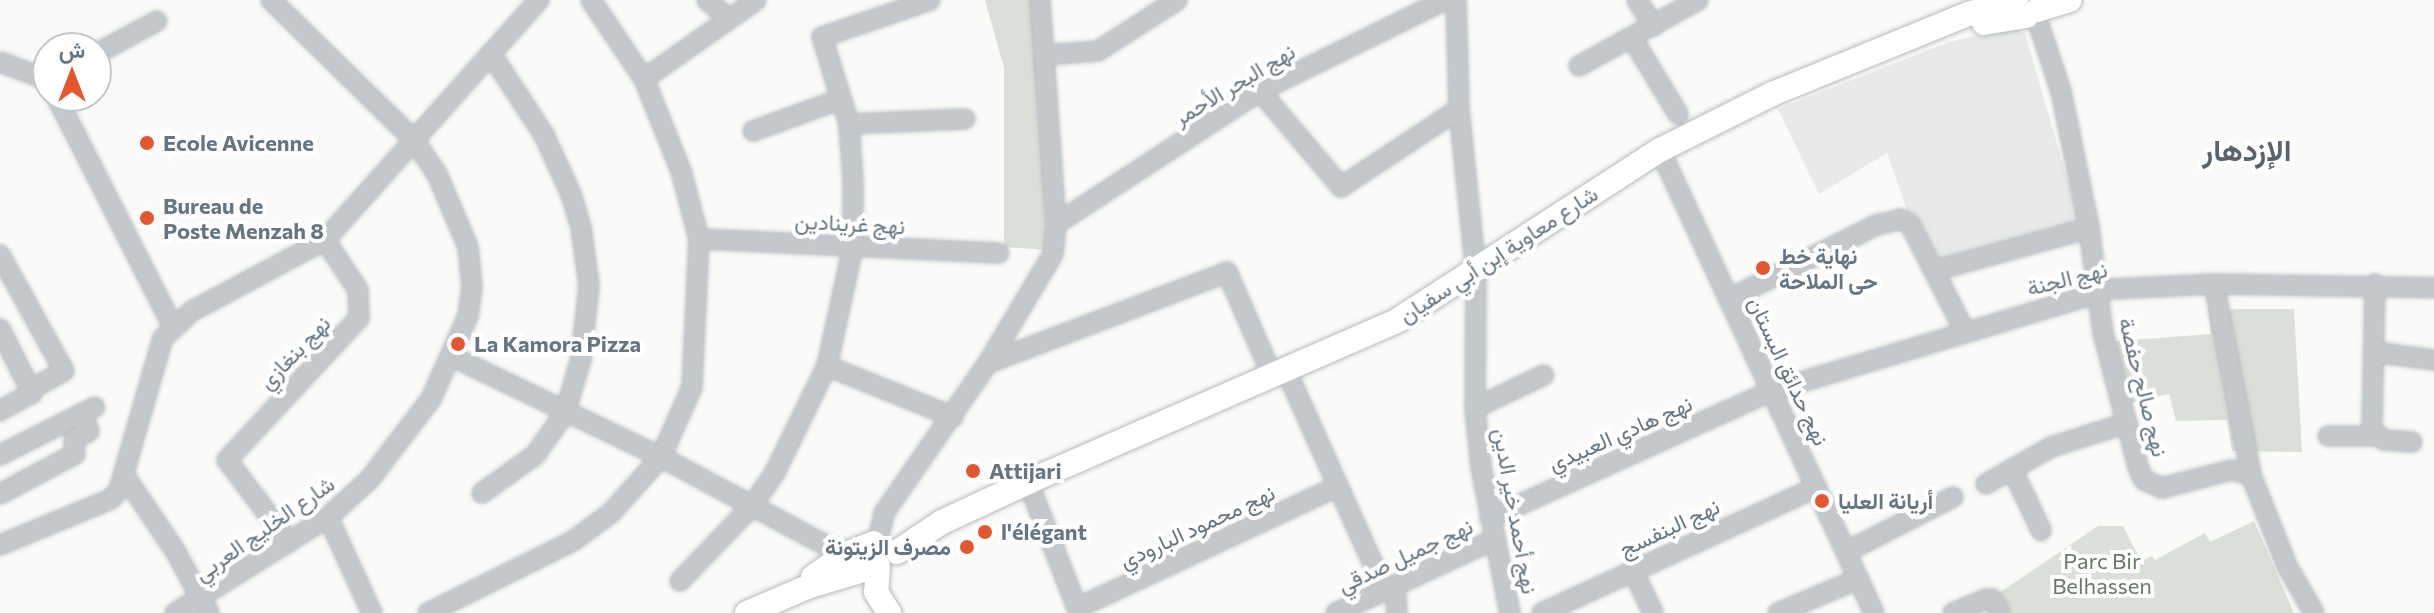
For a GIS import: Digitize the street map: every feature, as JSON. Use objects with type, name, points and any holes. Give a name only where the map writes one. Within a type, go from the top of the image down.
[{"type":"main road","name":"شارع معاوية إبن أبي سفيان","points":[[1918,34],[2070,0]]},
{"type":"main road","name":"شارع معاوية إبن أبي سفيان","points":[[747,613],[828,579],[1028,482],[1387,325],[1476,273],[1660,150],[1772,94],[1918,34],[1968,7],[2028,7]]},
{"type":"main road","name":"شارع معاوية إبن أبي سفيان","points":[[795,591],[844,555],[884,552]]},
{"type":"main road","points":[[828,579],[886,606],[884,552]]},
{"type":"street","points":[[1,542],[101,506],[119,490],[151,367],[173,327],[192,311],[325,240],[539,0]]},
{"type":"street","points":[[428,613],[573,541],[611,513],[661,457],[695,372],[699,239],[681,171],[644,79],[591,0]]},
{"type":"street","points":[[707,0],[729,19]]},
{"type":"street","points":[[644,79],[756,0]]},
{"type":"street","points":[[680,581],[751,507],[795,437],[827,366],[853,247],[849,124],[822,37],[930,0]]},
{"type":"street","points":[[884,552],[901,493],[1048,267],[1056,224],[1040,0]]},
{"type":"street","points":[[1045,55],[1098,51],[1177,0]]},
{"type":"street","name":"نهج البحر الأحمر","points":[[1056,224],[1260,91],[1445,0]]},
{"type":"street","name":"نهج أحمد خير الدين","points":[[1456,0],[1459,109],[1476,273],[1475,408],[1493,540],[1510,613]]},
{"type":"street","points":[[1637,0],[1654,26]]},
{"type":"street","points":[[1579,66],[1698,0]]},
{"type":"street","name":"شارع الخليج العربي","points":[[175,613],[206,606],[289,542],[328,517],[369,480],[402,439],[453,357],[468,316],[472,287],[468,247],[454,207],[414,140],[277,2]]},
{"type":"street","name":"نهج صالح حفصة","points":[[2028,7],[2061,91],[2089,228],[2098,293],[2139,470],[2152,485],[2231,470],[2251,475]]},
{"type":"street","points":[[112,45],[157,21]]},
{"type":"street","points":[[1632,38],[1678,114]]},
{"type":"street","points":[[482,493],[535,455],[565,413],[588,314],[581,227],[544,135],[491,54]]},
{"type":"street","points":[[0,62],[32,74]]},
{"type":"street","points":[[1260,91],[1341,187],[1353,184],[1459,109]]},
{"type":"street","points":[[753,131],[841,99]]},
{"type":"street","points":[[64,112],[173,327]]},
{"type":"street","points":[[849,124],[965,119]]},
{"type":"street","name":"نهج حدائق البستان","points":[[1660,150],[1848,551],[1874,613]]},
{"type":"street","points":[[1729,299],[1890,220],[1910,224],[1937,270],[1964,330]]},
{"type":"street","points":[[1937,270],[2089,228]]},
{"type":"street","name":"نهج غرينادين","points":[[699,239],[999,253]]},
{"type":"street","name":"نهج بنغازي","points":[[289,542],[228,466],[234,449],[359,318],[358,290],[325,240]]},
{"type":"street","points":[[0,255],[64,371],[32,389]]},
{"type":"street","points":[[988,363],[1227,272],[1390,587],[1397,613]]},
{"type":"street","points":[[2214,284],[2251,475],[2287,566],[2314,613]]},
{"type":"street","name":"نهج الجنة","points":[[1771,391],[1964,330],[2098,293],[2214,284],[2375,284],[2434,288]]},
{"type":"street","points":[[2375,284],[2375,436]]},
{"type":"street","points":[[0,411],[31,395],[32,389],[2,336]]},
{"type":"street","points":[[2374,352],[2434,360]]},
{"type":"street","points":[[453,357],[661,457],[844,555]]},
{"type":"street","points":[[827,366],[953,417]]},
{"type":"street","points":[[1475,408],[1544,375]]},
{"type":"street","name":"نهج هادي العبيدي","points":[[1490,518],[1771,391]]},
{"type":"street","points":[[0,455],[88,410],[89,431],[74,439],[75,454],[0,494]]},
{"type":"street","points":[[1986,484],[2051,447],[2127,423]]},
{"type":"street","points":[[2328,436],[2375,436],[2412,442]]},
{"type":"street","points":[[2012,469],[2041,530]]},
{"type":"street","points":[[124,475],[206,606]]},
{"type":"street","points":[[1028,482],[1078,611]]},
{"type":"street","name":"نهج محمود البارودي","points":[[1078,611],[1337,487]]},
{"type":"street","name":"نهج البنفسج","points":[[1542,613],[1817,487]]},
{"type":"street","points":[[1848,551],[1953,497]]},
{"type":"street","points":[[328,517],[372,613]]},
{"type":"street","name":"نهج جميل صدقي","points":[[1336,613],[1493,540]]},
{"type":"street","points":[[1633,571],[1653,613]]},
{"type":"street","points":[[1778,613],[1858,579]]},
{"type":"street","points":[[1953,613],[1986,599],[1992,599],[2000,613]]},
{"type":"shaded area","points":[[2007,28],[2025,33],[2084,237],[1941,273],[1907,210],[1887,153],[1819,194],[1778,109],[1949,42]]},
{"type":"green space","points":[[985,0],[1032,0],[1048,250],[1004,247],[1004,68]]},
{"type":"green space","points":[[2208,309],[2294,309],[2302,452],[2232,451],[2227,420],[2176,421],[2169,394],[2123,405],[2106,342],[2211,334]]},
{"type":"green space","name":"Parc Bir Belhassen","points":[[2254,521],[2294,613],[2011,613],[1999,593],[2098,526],[2123,526],[2141,561],[2152,556],[2155,560],[2205,533],[2210,542]]},
{"type":"place","name":"Ecole Avicenne","points":[[147,143]]},
{"type":"place","name":"Bureau de Poste Menzah 8","points":[[147,218]]},
{"type":"place","name":"نهاية خط حى الملاحة","points":[[1763,268]]},
{"type":"place","name":"La Kamora Pizza","points":[[458,344]]},
{"type":"place","name":"Attijari","points":[[973,471]]},
{"type":"place","name":"أريانة العليا","points":[[1822,501]]},
{"type":"place","name":"l'élégant","points":[[985,532]]},
{"type":"place","name":"مصرف الزيتونة","points":[[967,547]]},
{"type":"district","name":"الإزدهار","points":[[2247,149]]}]
